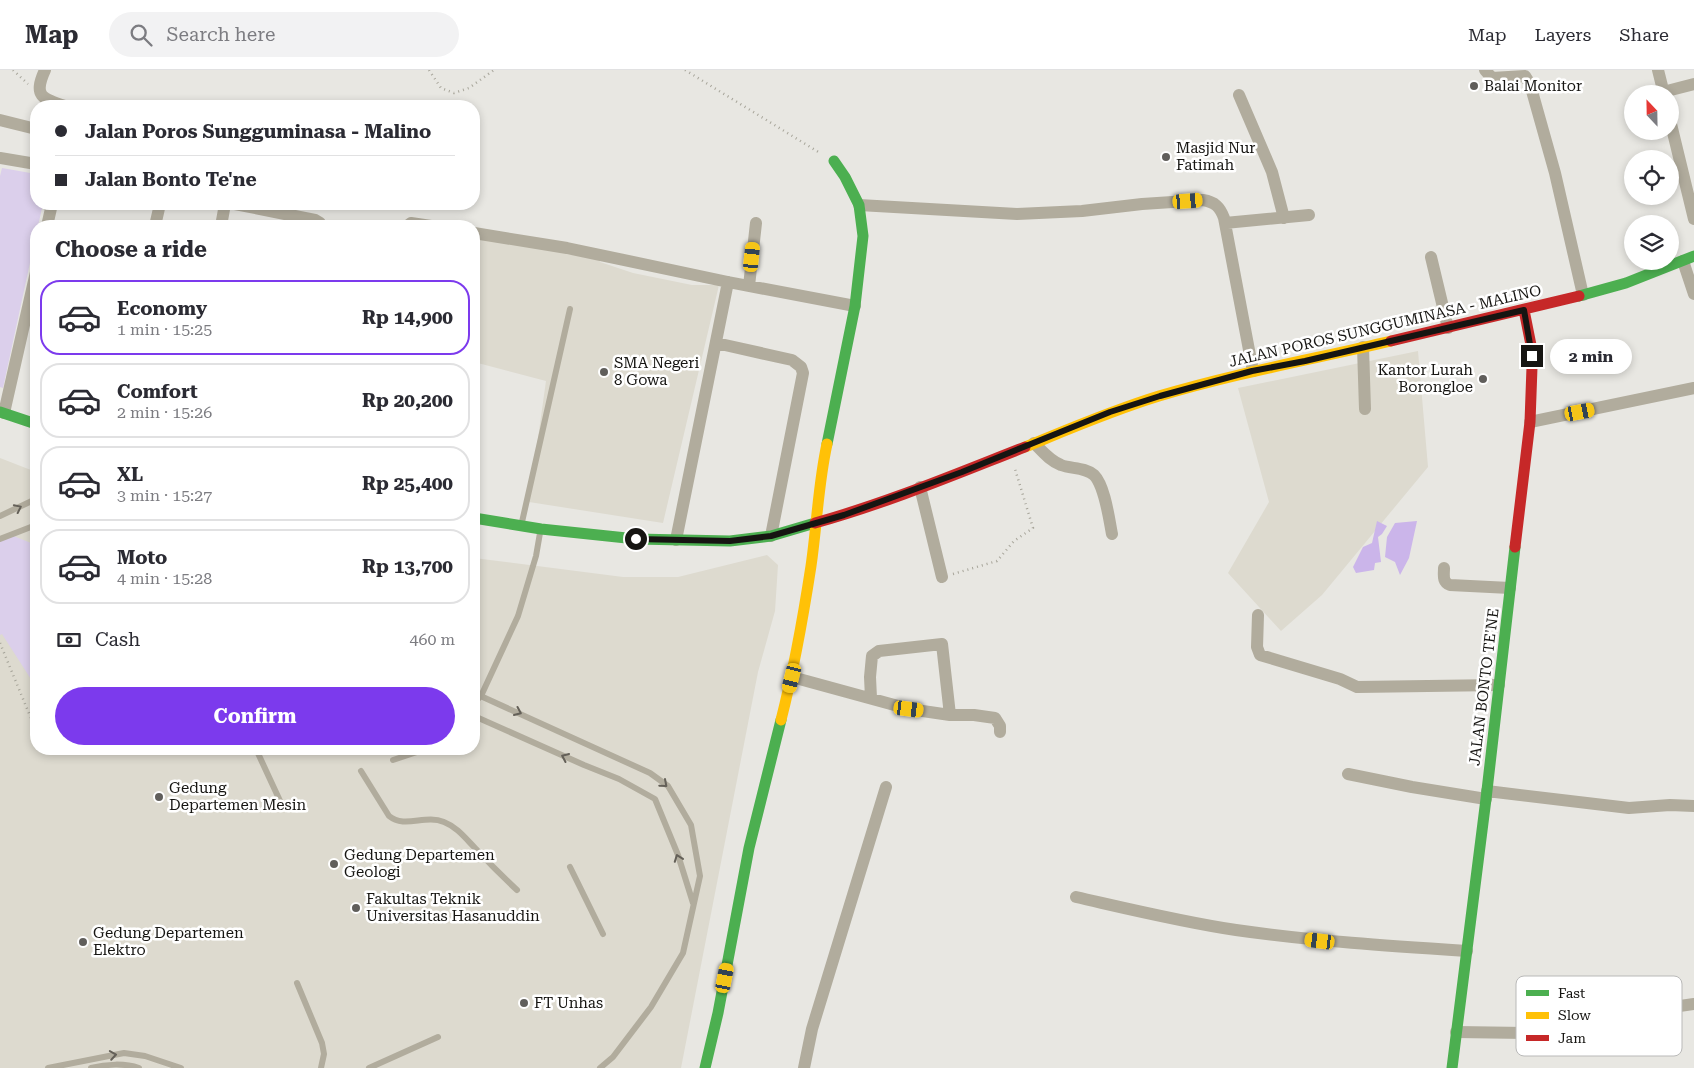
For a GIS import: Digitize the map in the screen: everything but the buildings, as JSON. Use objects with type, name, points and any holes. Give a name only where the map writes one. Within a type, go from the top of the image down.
[{"type":"street","points":[[45,70],[39,86],[46,100]]},
{"type":"street","points":[[1485,70],[1492,78],[1525,76],[1530,84],[1555,173],[1583,295]]},
{"type":"street","points":[[1658,70],[1661,85]]},
{"type":"street","points":[[1679,88],[1694,84]]},
{"type":"street","points":[[1239,95],[1272,172],[1284,218]]},
{"type":"street","points":[[0,120],[30,128]]},
{"type":"street","points":[[1675,140],[1694,219]]},
{"type":"street","points":[[0,157],[30,163]]},
{"type":"street","points":[[705,1068],[718,1013],[749,848],[792,678],[811,566],[820,477],[855,306],[863,236],[862,219],[859,205],[845,177],[834,161]]},
{"type":"street","points":[[859,205],[1017,214],[1082,211],[1142,204],[1204,200],[1216,204],[1221,209],[1226,223],[1252,371]]},
{"type":"street","points":[[265,210],[315,220]]},
{"type":"street","points":[[1226,223],[1309,215]]},
{"type":"street","points":[[749,286],[756,223]]},
{"type":"street","points":[[480,234],[567,248],[728,282],[855,306]]},
{"type":"street","points":[[1431,257],[1448,328]]},
{"type":"street","points":[[1689,259],[1694,294]]},
{"type":"street","name":"JALAN POROS SUNGGUMINASA - MALINO","points":[[480,519],[541,529],[636,539],[730,541],[771,536],[815,524],[920,487],[1110,412],[1205,383],[1448,328],[1583,295],[1626,283],[1689,259]]},
{"type":"street","points":[[676,540],[728,282]]},
{"type":"street","points":[[30,298],[2,413],[30,422]]},
{"type":"street","name":"JALAN BONTO TE'NE","points":[[1452,1068],[1530,422],[1531,345],[1524,310]]},
{"type":"street","points":[[716,344],[792,360],[801,367],[803,373],[771,536]]},
{"type":"street","points":[[1363,347],[1364,409]]},
{"type":"street","points":[[1530,422],[1694,388]]},
{"type":"street","points":[[1034,443],[1052,460],[1061,465],[1086,470],[1093,474],[1101,487],[1112,534]]},
{"type":"street","points":[[920,487],[942,577]]},
{"type":"street","points":[[1444,568],[1446,584],[1510,588]]},
{"type":"street","points":[[1258,615],[1258,647],[1260,655],[1340,679],[1357,687],[1499,685]]},
{"type":"street","points":[[871,698],[872,656],[879,651],[942,644],[950,715]]},
{"type":"street","points":[[792,678],[909,709],[950,715],[974,715],[995,718],[1000,726],[1000,732]]},
{"type":"street","points":[[1348,774],[1412,787],[1486,795],[1629,808],[1670,805],[1694,806]]},
{"type":"street","points":[[804,1068],[812,1029],[886,787]]},
{"type":"street","points":[[1076,897],[1234,930],[1338,943],[1467,951]]},
{"type":"street","points":[[1456,1032],[1516,1033]]},
{"type":"lane","points":[[521,526],[570,309]]},
{"type":"lane","points":[[0,516],[30,502]]},
{"type":"lane","points":[[0,539],[30,527]]},
{"type":"lane","points":[[541,529],[536,556],[518,616],[481,696],[650,772],[668,786],[691,825],[700,876],[683,953],[651,1007],[613,1057],[600,1068]]},
{"type":"lane","points":[[480,719],[619,779],[655,799],[678,855],[693,904]]},
{"type":"lane","points":[[259,755],[281,803]]},
{"type":"lane","points":[[393,760],[410,755]]},
{"type":"lane","points":[[361,771],[389,816],[395,821],[408,822],[437,819],[454,826],[516,890]]},
{"type":"lane","points":[[570,866],[603,934]]},
{"type":"lane","points":[[297,983],[322,1043],[324,1054],[321,1068]]},
{"type":"lane","points":[[369,1068],[438,1037]]},
{"type":"lane","points":[[48,1068],[124,1053],[145,1056],[181,1068]]},
{"type":"lane","points":[[91,1068],[131,1065],[139,1068]]},
{"type":"path","points":[[429,70],[441,88],[454,93],[469,88],[494,70]]},
{"type":"path","points":[[685,70],[834,161]]},
{"type":"path","points":[[942,577],[997,561],[1014,541],[1033,528],[1010,453]]},
{"type":"path","points":[[0,643],[30,716]]},
{"type":"path","points":[[7,673],[12,671]]},
{"type":"shaded area","points":[[2,168],[30,173],[30,210],[42,210],[39,220],[30,220],[30,263],[3,388],[0,387],[0,176]]},
{"type":"shaded area","name":"SMA Negeri 8 Gowa","points":[[480,237],[598,253],[600,262],[633,273],[692,285],[719,285],[663,523],[529,502],[546,381],[480,364]]},
{"type":"shaded area","points":[[1418,351],[1428,467],[1322,595],[1281,631],[1228,573],[1269,502],[1238,388]]},
{"type":"shaded area","name":"Fakultas Teknik Universitas Hasanuddin","points":[[0,458],[30,470],[30,755],[480,755],[480,559],[623,577],[678,577],[767,555],[778,565],[775,611],[758,672],[681,1068],[0,1068]]},
{"type":"shaded area","points":[[1377,521],[1387,526],[1378,537],[1381,562],[1375,563],[1374,570],[1356,573],[1353,567],[1363,547],[1372,543]]},
{"type":"shaded area","points":[[1417,521],[1409,558],[1400,575],[1395,562],[1385,557],[1387,537],[1395,523]]},
{"type":"shaded area","points":[[11,535],[30,543],[30,678],[2,634],[0,635],[0,539]]},
{"type":"traffic: fast","points":[[827,444],[855,306],[863,236],[859,205],[845,177],[834,161]]},
{"type":"traffic: fast","points":[[1579,296],[1626,283],[1694,256]]},
{"type":"traffic: fast","points":[[0,412],[30,422]]},
{"type":"traffic: fast","points":[[480,519],[541,529],[636,539],[730,541],[771,536],[815,523]]},
{"type":"traffic: fast","points":[[1452,1068],[1515,547]]},
{"type":"traffic: fast","points":[[705,1068],[718,1013],[749,848],[781,720]]},
{"type":"traffic: slow","points":[[1025,447],[1159,396],[1246,373],[1391,341]]},
{"type":"traffic: slow","points":[[781,720],[805,605],[827,444]]},
{"type":"traffic: jam","points":[[1391,341],[1579,296]]},
{"type":"traffic: jam","points":[[1515,547],[1530,422],[1531,345],[1524,310]]},
{"type":"traffic: jam","points":[[815,523],[895,497],[1025,447]]},
{"type":"place","name":"Balai Monitor","points":[[1474,86]]},
{"type":"place","name":"Masjid Nur Fatimah","points":[[1166,157]]},
{"type":"place","name":"SMA Negeri 8 Gowa","points":[[604,372]]},
{"type":"place","name":"Kantor Lurah Borongloe","points":[[1483,379]]},
{"type":"place","name":"Gedung Departemen Mesin","points":[[159,797]]},
{"type":"place","name":"Gedung Departemen Geologi","points":[[334,864]]},
{"type":"place","name":"Fakultas Teknik Universitas Hasanuddin","points":[[356,908]]},
{"type":"place","name":"Gedung Departemen Elektro","points":[[83,942]]},
{"type":"place","name":"FT Unhas","points":[[524,1003]]},
{"type":"route","points":[[636,539],[730,541],[771,536],[844,515],[962,472],[1110,412],[1160,396],[1252,371],[1305,361],[1524,310],[1532,356]]}]
